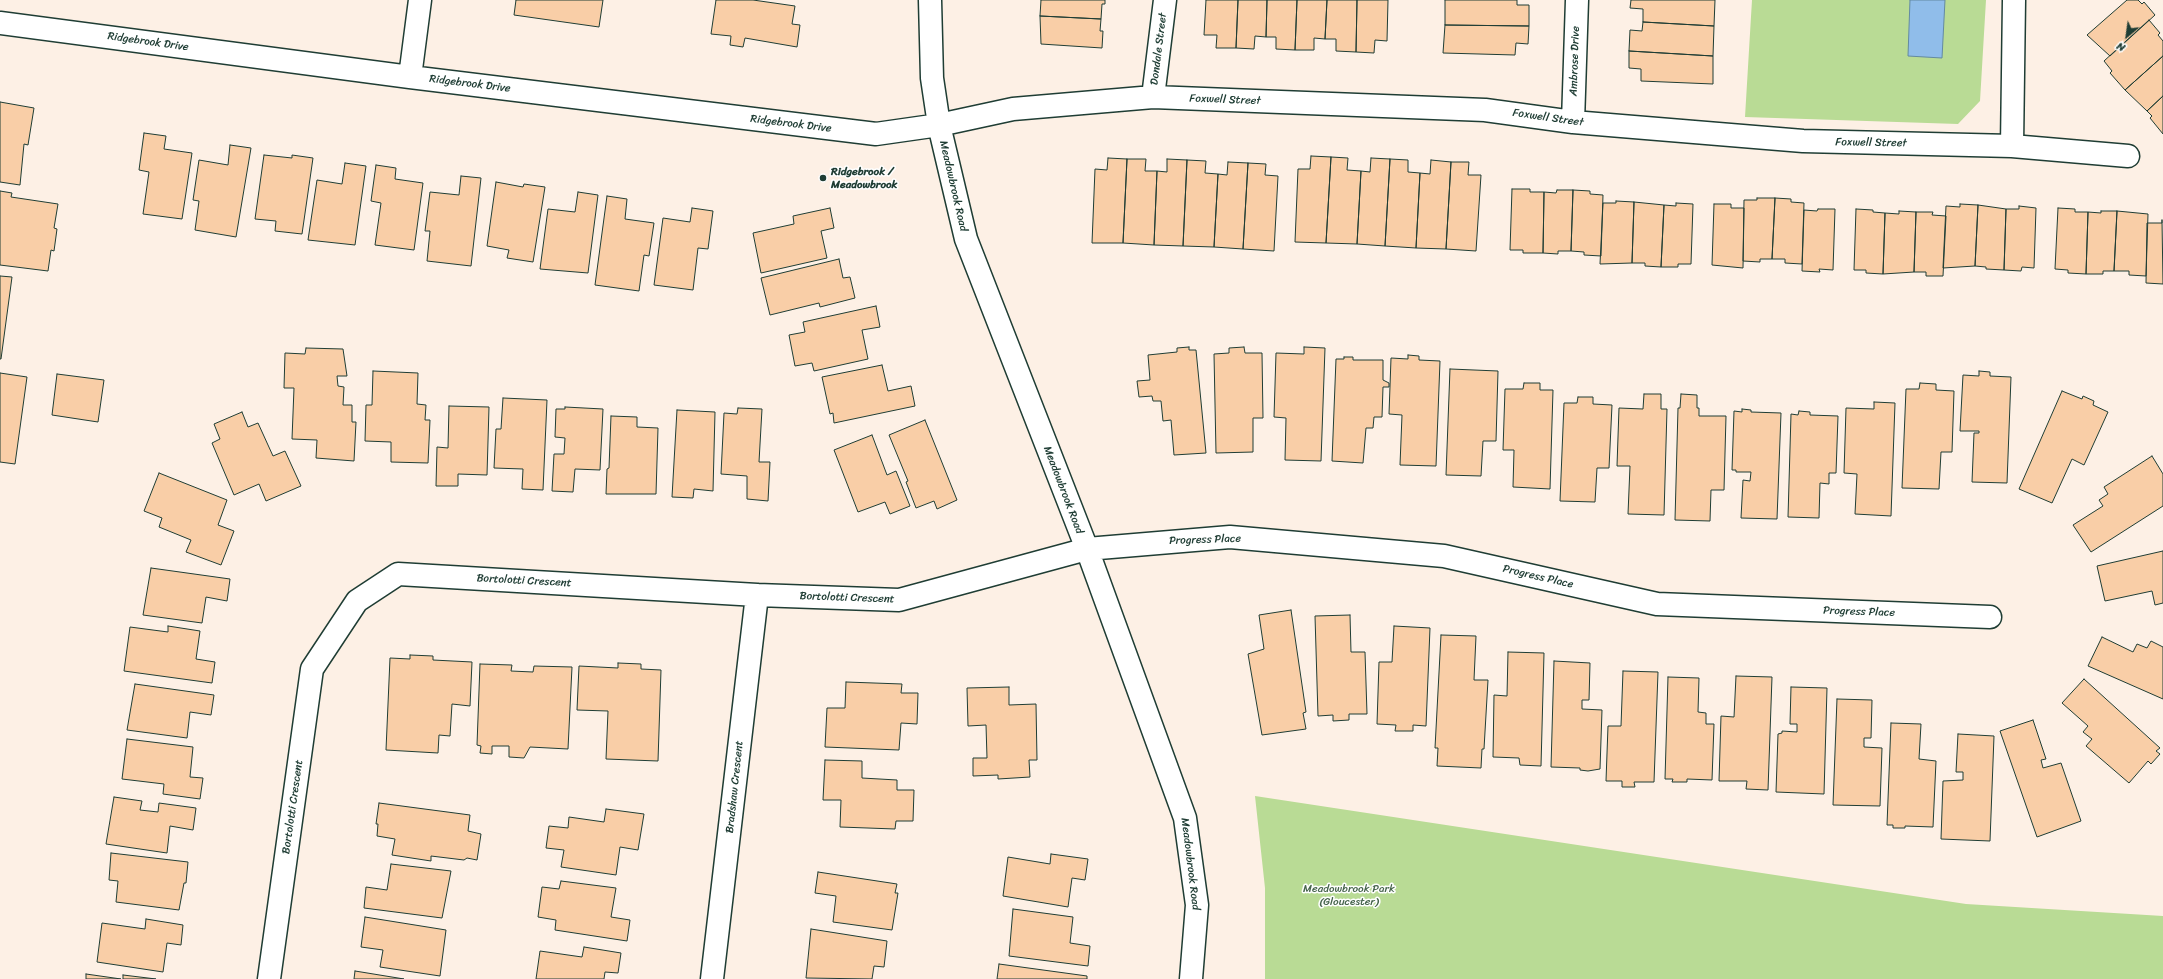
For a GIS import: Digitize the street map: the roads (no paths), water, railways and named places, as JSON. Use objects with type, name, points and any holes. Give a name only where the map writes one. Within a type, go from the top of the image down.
[{"type":"street","points":[[410,77],[420,0]]},
{"type":"street","name":"Meadowbrook Road","points":[[930,0],[930,65],[940,125],[966,239],[1087,549],[1185,818],[1197,905],[1191,979]]},
{"type":"street","name":"Dondale Street","points":[[1153,97],[1165,0]]},
{"type":"street","name":"Ambrose Drive","points":[[1573,122],[1577,0]]},
{"type":"street","points":[[2012,146],[2014,0]]},
{"type":"street","name":"Ridgebrook Drive","points":[[0,23],[410,77],[876,134],[940,125]]},
{"type":"street","name":"Foxwell Street","points":[[940,125],[1013,109],[1153,97],[1485,110],[1573,122],[1802,141],[2012,146],[2128,156]]},
{"type":"street","name":"Progress Place","points":[[1087,549],[1230,537],[1444,556],[1657,604],[1990,617]]},
{"type":"street","name":"Bortolotti Crescent","points":[[269,979],[312,669],[357,601],[398,574],[756,595],[898,600],[1087,549]]},
{"type":"street","name":"Bradshaw Crescent","points":[[712,979],[756,595]]},
{"type":"water","points":[[1910,0],[1945,0],[1942,58],[1908,56]]},
{"type":"place","name":"Ridgebrook / Meadowbrook","points":[[823,178]]},
{"type":"park label","name":"Meadowbrook Park (Gloucester)","points":[[1349,895]]}]
